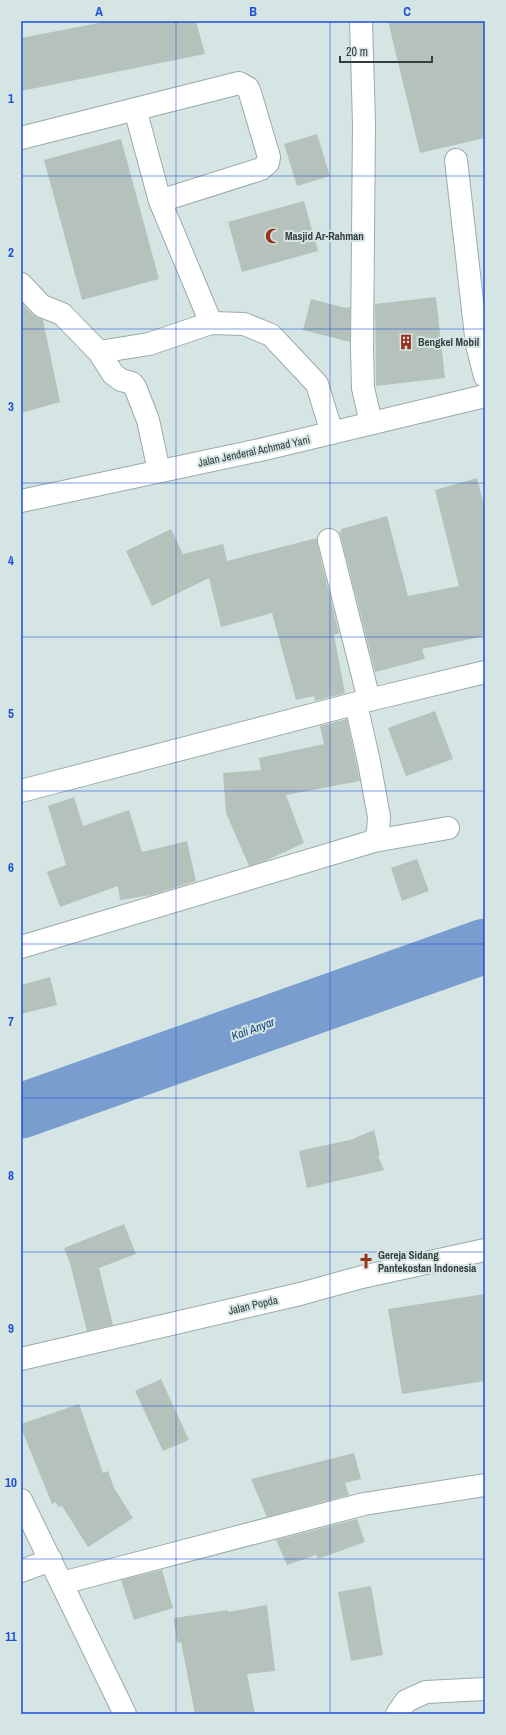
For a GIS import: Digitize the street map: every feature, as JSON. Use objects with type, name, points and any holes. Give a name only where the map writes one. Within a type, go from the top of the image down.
[{"type":"street","points":[[361,21],[364,124],[362,350],[363,388],[371,423]]},
{"type":"street","points":[[21,138],[239,83],[248,88],[269,157],[268,163],[261,169],[160,201]]},
{"type":"street","points":[[135,109],[160,201],[211,322]]},
{"type":"street","points":[[456,160],[477,345],[485,376]]},
{"type":"street","points":[[21,284],[42,306],[62,314],[98,352],[113,374],[121,380],[132,383],[135,387],[148,420],[159,471]]},
{"type":"street","points":[[98,352],[149,344],[211,322],[244,324],[271,335],[317,384],[332,433]]},
{"type":"street","name":"Jalan Jenderal Achmad Yani","points":[[21,501],[332,433],[485,396]]},
{"type":"street","points":[[330,540],[363,702],[369,762],[379,817],[378,832],[374,841]]},
{"type":"street","points":[[21,791],[363,702],[485,672]]},
{"type":"street","points":[[21,947],[374,841],[448,828]]},
{"type":"street","name":"Jalan Popda","points":[[21,1359],[300,1294],[362,1277],[485,1250]]},
{"type":"street","points":[[62,1583],[364,1504],[485,1485]]},
{"type":"street","points":[[21,1500],[125,1714]]},
{"type":"street","points":[[21,1571],[50,1560]]},
{"type":"street","points":[[397,1714],[406,1701],[426,1692],[485,1689]]},
{"type":"building","points":[[109,21],[196,21],[205,54],[21,91],[21,38]]},
{"type":"building","points":[[388,21],[485,21],[485,138],[420,153]]},
{"type":"building","points":[[317,134],[330,176],[297,186],[284,144]]},
{"type":"building","points":[[121,139],[159,279],[82,300],[44,160]]},
{"type":"building","name":"Masjid Ar-Rahman","points":[[304,201],[318,251],[242,272],[228,222]]},
{"type":"building","name":"Bengkel Mobil","points":[[436,297],[445,378],[376,386],[375,304]]},
{"type":"building","points":[[311,299],[346,308],[350,307],[350,342],[303,330]]},
{"type":"building","points":[[21,302],[33,315],[43,320],[60,402],[21,413]]},
{"type":"building","points":[[477,478],[485,509],[485,636],[422,649],[425,659],[375,672],[339,532],[342,531],[341,529],[387,516],[408,596],[459,586],[435,490]]},
{"type":"building","points":[[171,529],[183,554],[223,544],[227,561],[317,538],[339,633],[334,635],[345,693],[315,701],[314,696],[296,700],[272,613],[221,627],[209,578],[152,606],[126,551]]},
{"type":"building","points":[[435,711],[453,759],[406,776],[388,728]]},
{"type":"building","points":[[347,719],[360,781],[286,795],[304,843],[265,861],[249,866],[226,813],[223,773],[261,770],[259,758],[324,744],[320,726]]},
{"type":"building","points":[[74,797],[83,826],[129,810],[142,852],[187,841],[196,881],[151,895],[120,900],[118,886],[60,907],[47,872],[66,865],[48,806]]},
{"type":"building","points":[[417,859],[429,891],[402,901],[391,868]]},
{"type":"building","points":[[50,977],[57,1005],[21,1014],[21,985]]},
{"type":"building","points":[[374,1130],[380,1155],[378,1156],[384,1170],[307,1188],[299,1151],[350,1140]]},
{"type":"building","points":[[124,1224],[136,1254],[99,1268],[113,1325],[87,1331],[70,1263],[64,1248]]},
{"type":"building","points":[[485,1294],[485,1381],[402,1394],[388,1309]]},
{"type":"building","points":[[161,1379],[189,1440],[163,1451],[135,1391]]},
{"type":"building","points":[[79,1404],[103,1473],[108,1471],[114,1488],[133,1518],[88,1547],[62,1506],[58,1507],[56,1502],[52,1504],[21,1428],[21,1424]]},
{"type":"building","points":[[354,1453],[361,1479],[345,1483],[349,1495],[267,1517],[251,1479]]},
{"type":"building","points":[[357,1519],[365,1542],[318,1559],[316,1555],[287,1565],[276,1540]]},
{"type":"building","points":[[162,1570],[173,1608],[134,1620],[121,1580]]},
{"type":"building","points":[[371,1586],[383,1655],[351,1661],[338,1592]]},
{"type":"building","points":[[267,1605],[275,1671],[247,1674],[255,1714],[195,1714],[181,1642],[177,1643],[174,1618],[228,1610],[228,1612]]},
{"type":"waterway","name":"Kali Anyar","points":[[21,1111],[485,946]]},
{"type":"place","name":"Masjid Ar-Rahman","points":[[273,236]]},
{"type":"place","name":"Bengkel Mobil","points":[[406,342]]},
{"type":"place","name":"Gereja Sidang Pantekostan Indonesia","points":[[366,1261]]}]
